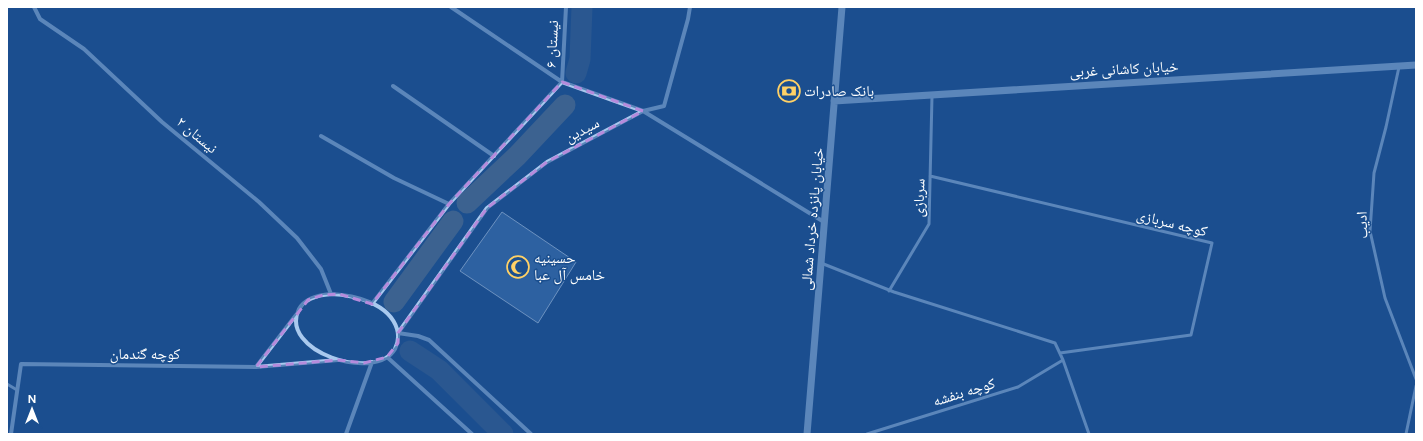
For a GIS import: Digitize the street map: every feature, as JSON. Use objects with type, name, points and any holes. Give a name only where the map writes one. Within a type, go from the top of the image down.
[{"type":"street","name":"نیستان ۲","points":[[34,7],[40,19],[84,49],[162,122],[259,202],[297,238],[321,268],[331,294]]},
{"type":"street","points":[[451,7],[562,82],[643,111],[824,222]]},
{"type":"street","name":"نیستان ۶","points":[[562,82],[566,7]]},
{"type":"street","name":"سیدین","points":[[398,333],[487,208],[547,162],[643,111],[664,106],[690,7]]},
{"type":"street","name":"خیابان پانزده خرداد شمالی","points":[[807,434],[842,7]]},
{"type":"street","name":"خیابان کاشانی غربی","points":[[834,101],[1416,65]]},
{"type":"street","points":[[372,304],[449,204],[562,82]]},
{"type":"street","points":[[393,86],[494,156]]},
{"type":"street","points":[[321,136],[394,178],[449,204]]},
{"type":"street","points":[[256,367],[297,314],[301,306],[308,300],[323,295],[331,294],[348,296],[372,304],[386,312],[396,325],[398,343],[394,351],[380,361],[355,363],[338,360],[315,350],[303,339],[296,324],[297,314]]},
{"type":"street","points":[[398,333],[418,336],[429,340],[531,434]]},
{"type":"street","points":[[387,357],[472,434]]},
{"type":"street","name":"کوچه گندمان","points":[[11,434],[21,364],[256,367],[338,360]]},
{"type":"street","points":[[346,434],[372,362]]},
{"type":"lane","name":"ادیب","points":[[1400,66],[1374,173],[1370,231],[1385,298],[1416,379]]},
{"type":"lane","name":"سربازی","points":[[889,291],[929,224],[932,94]]},
{"type":"lane","name":"کوچه سربازی","points":[[930,176],[1212,243],[1191,335],[1060,353]]},
{"type":"lane","points":[[821,263],[889,291],[1055,343],[1063,360],[1089,434]]},
{"type":"lane","name":"کوچه بنفشه","points":[[867,434],[1018,386],[1063,360]]},
{"type":"lane","points":[[7,384],[17,390]]},
{"type":"lane","points":[[1406,434],[1416,386]]},
{"type":"highlighted area","points":[[562,82],[643,111],[547,162],[487,208],[398,333],[398,343],[387,357],[364,363],[338,360],[256,367],[308,300],[323,295],[339,294],[372,304],[449,204]]},
{"type":"building","name":"حسینیه خامس آل عبا","points":[[502,212],[576,262],[538,323],[460,271]]},
{"type":"waterway","points":[[576,73],[580,59],[582,7]]},
{"type":"waterway","points":[[467,203],[517,156],[565,105]]},
{"type":"waterway","points":[[394,302],[453,221]]},
{"type":"waterway","points":[[410,351],[439,370],[503,434]]},
{"type":"place","name":"بانک صادرات","points":[[789,91]]},
{"type":"place","name":"حسینیه خامس آل عبا","points":[[518,267]]}]
